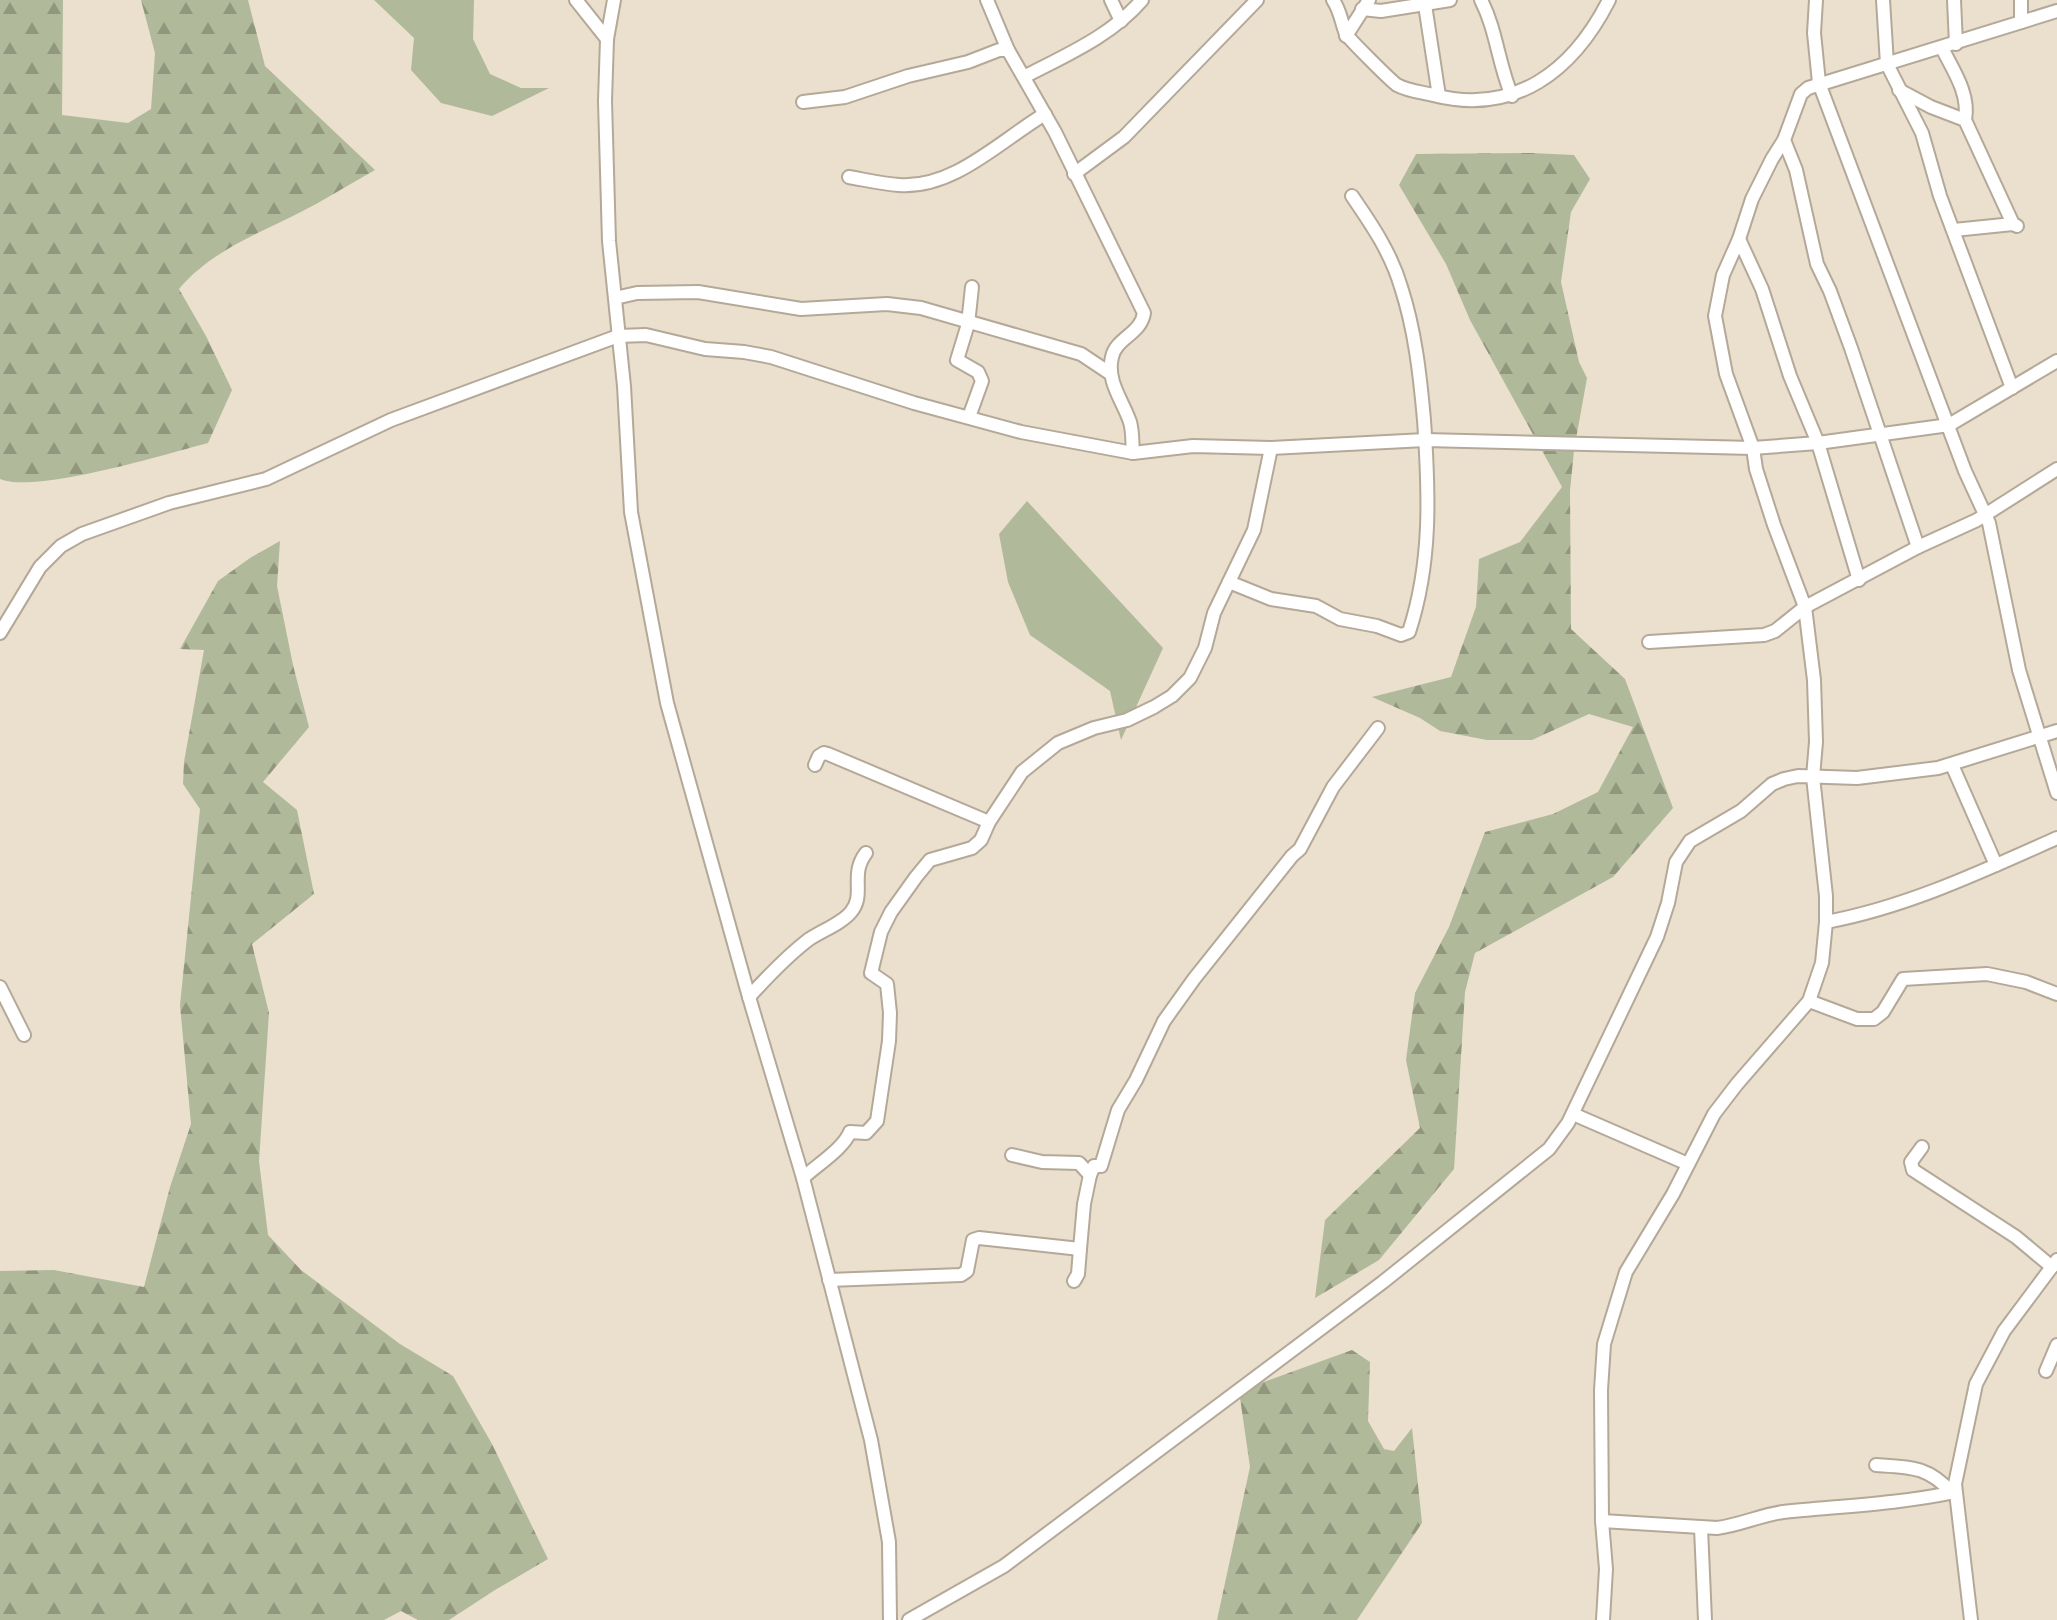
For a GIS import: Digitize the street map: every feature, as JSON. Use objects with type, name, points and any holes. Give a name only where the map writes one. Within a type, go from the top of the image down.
[{"type":"street","points":[[576,0],[607,39]]},
{"type":"street","points":[[614,0],[607,39],[605,101],[608,210],[631,512],[667,703],[803,1178],[871,1440],[889,1542],[890,1620]]},
{"type":"street","points":[[987,0],[1008,50],[1045,114],[1144,313],[1142,323],[1113,352],[1111,374],[1129,419],[1133,453]]},
{"type":"street","points":[[1111,0],[1121,21]]},
{"type":"street","points":[[1024,77],[1093,40],[1121,21],[1142,0]]},
{"type":"street","points":[[1074,174],[1124,137],[1257,0]]},
{"type":"street","points":[[1333,0],[1343,18],[1346,36],[1396,85],[1470,100],[1512,96],[1535,86],[1560,68],[1585,38],[1609,0]]},
{"type":"street","points":[[1346,36],[1366,4],[1381,11],[1450,0]]},
{"type":"street","points":[[1481,0],[1492,21],[1512,96]]},
{"type":"street","points":[[1816,0],[1814,33],[1819,83],[1985,514],[1994,543],[2019,670],[2057,793]]},
{"type":"street","points":[[1883,0],[1887,64],[1922,133],[1940,196],[2012,388]]},
{"type":"street","points":[[1954,0],[1956,44]]},
{"type":"street","points":[[2021,0],[2021,22]]},
{"type":"street","points":[[1425,5],[1439,96]]},
{"type":"street","points":[[1603,1620],[1606,1569],[1602,1521],[1601,1390],[1604,1344],[1626,1272],[1673,1194],[1714,1114],[1809,1001],[1822,963],[1826,922],[1813,777],[1816,742],[1814,680],[1805,607],[1765,497],[1753,448],[1726,374],[1715,316],[1723,275],[1752,199],[1784,140],[1801,94],[1819,83],[2057,11]]},
{"type":"street","points":[[1942,48],[1962,88],[1965,120],[2015,225],[1954,230]]},
{"type":"street","points":[[803,102],[845,97],[908,76],[1008,50]]},
{"type":"street","points":[[1899,90],[1965,120]]},
{"type":"street","points":[[849,177],[901,186],[943,177],[992,150],[1045,114]]},
{"type":"street","points":[[1784,140],[1796,170],[1817,264],[1834,301],[1918,547]]},
{"type":"street","points":[[1229,582],[1271,599],[1316,606],[1340,619],[1377,626],[1393,634],[1409,632],[1422,581],[1429,519],[1420,376],[1401,287],[1386,248],[1352,196]]},
{"type":"street","points":[[1739,239],[1762,289],[1790,376],[1818,443],[1859,580]]},
{"type":"street","points":[[969,417],[982,381],[978,372],[957,360],[968,324],[972,287]]},
{"type":"street","points":[[615,298],[637,293],[698,292],[801,309],[887,304],[921,308],[1081,354],[1111,374]]},
{"type":"street","points":[[0,633],[40,567],[61,546],[82,534],[169,503],[266,479],[391,420],[618,336],[646,335],[705,349],[771,357],[914,403],[1021,432],[1133,453],[1193,446],[1271,448],[1425,440],[1753,448],[1818,443],[1949,425],[2057,361]]},
{"type":"street","points":[[803,1178],[828,1154],[845,1144],[850,1132],[866,1133],[877,1121],[890,1013],[887,984],[871,973],[881,932],[891,912],[930,860],[972,848],[981,840],[989,822],[1022,772],[1058,743],[1094,728],[1127,720],[1154,707],[1180,689],[1199,664],[1214,613],[1254,530],[1271,448]]},
{"type":"street","points":[[1649,642],[1742,638],[1775,631],[1805,607],[1918,547],[1952,533],[2057,469]]},
{"type":"street","points":[[1074,1281],[1078,1274],[1084,1204],[1090,1175],[1094,1166],[1101,1166],[1118,1110],[1164,1021],[1194,979],[1300,849],[1333,787],[1378,728]]},
{"type":"street","points":[[909,1620],[1004,1566],[1383,1282],[1537,1161],[1573,1114],[1657,937],[1680,852],[1690,841],[1741,811],[1772,784],[1798,776],[1844,779],[1887,776],[1952,765],[2057,731]]},
{"type":"street","points":[[815,765],[819,756],[828,754],[989,822]]},
{"type":"street","points":[[1952,765],[1996,865]]},
{"type":"street","points":[[1826,922],[1878,911],[2057,838]]},
{"type":"street","points":[[749,997],[781,962],[851,912],[858,897],[857,865],[866,853]]},
{"type":"street","points":[[1809,1001],[1857,1019],[1874,1019],[1883,1012],[1903,979],[1987,974],[2026,982],[2057,994]]},
{"type":"street","points":[[0,987],[24,1035]]},
{"type":"street","points":[[1573,1114],[1688,1164]]},
{"type":"street","points":[[1922,1147],[1911,1162],[1913,1170],[2055,1264],[2004,1331],[1976,1384],[1954,1493],[1971,1620]]},
{"type":"street","points":[[1012,1155],[1042,1162],[1079,1163],[1090,1175]]},
{"type":"street","points":[[829,1280],[961,1275],[967,1271],[970,1245],[979,1238],[1080,1249]]},
{"type":"street","points":[[2046,1371],[2057,1345]]},
{"type":"street","points":[[1876,1465],[1918,1468],[1954,1493]]},
{"type":"street","points":[[1602,1521],[1701,1528],[1733,1526],[1782,1512],[1877,1505],[1954,1493]]},
{"type":"street","points":[[1701,1528],[1705,1620]]},
{"type":"green space","points":[[0,0],[63,0],[62,115],[128,123],[151,109],[155,53],[141,0],[248,0],[265,66],[375,170],[243,240],[193,274],[179,289],[232,390],[208,443],[71,477],[18,482],[0,479]]},
{"type":"green space","points":[[374,0],[474,0],[473,39],[490,74],[521,88],[549,88],[492,116],[441,103],[411,70],[414,38]]},
{"type":"green space","points":[[1416,154],[1574,155],[1590,179],[1571,212],[1561,282],[1579,362],[1587,378],[1570,491],[1571,629],[1625,679],[1673,808],[1613,877],[1475,953],[1465,992],[1454,1169],[1379,1260],[1315,1298],[1325,1220],[1420,1128],[1406,1060],[1415,993],[1449,927],[1485,832],[1553,814],[1598,792],[1633,727],[1589,714],[1532,740],[1487,740],[1440,731],[1420,718],[1372,697],[1451,677],[1476,607],[1479,559],[1520,542],[1562,487],[1470,320],[1446,264],[1399,185]]},
{"type":"green space","points":[[1027,501],[1163,648],[1121,740],[1110,691],[1030,635],[1008,582],[999,534]]},
{"type":"green space","points":[[280,541],[277,586],[309,727],[263,782],[297,810],[314,894],[252,944],[269,1013],[259,1161],[268,1235],[301,1270],[400,1344],[453,1376],[492,1444],[548,1559],[449,1620],[418,1620],[401,1611],[384,1620],[0,1620],[0,1271],[54,1270],[144,1287],[170,1187],[191,1124],[180,1005],[200,809],[183,784],[184,762],[204,650],[180,649],[218,581]]},
{"type":"green space","points":[[1352,1350],[1370,1362],[1368,1421],[1384,1449],[1394,1451],[1412,1428],[1422,1523],[1357,1620],[1217,1620],[1250,1467],[1239,1391]]}]
